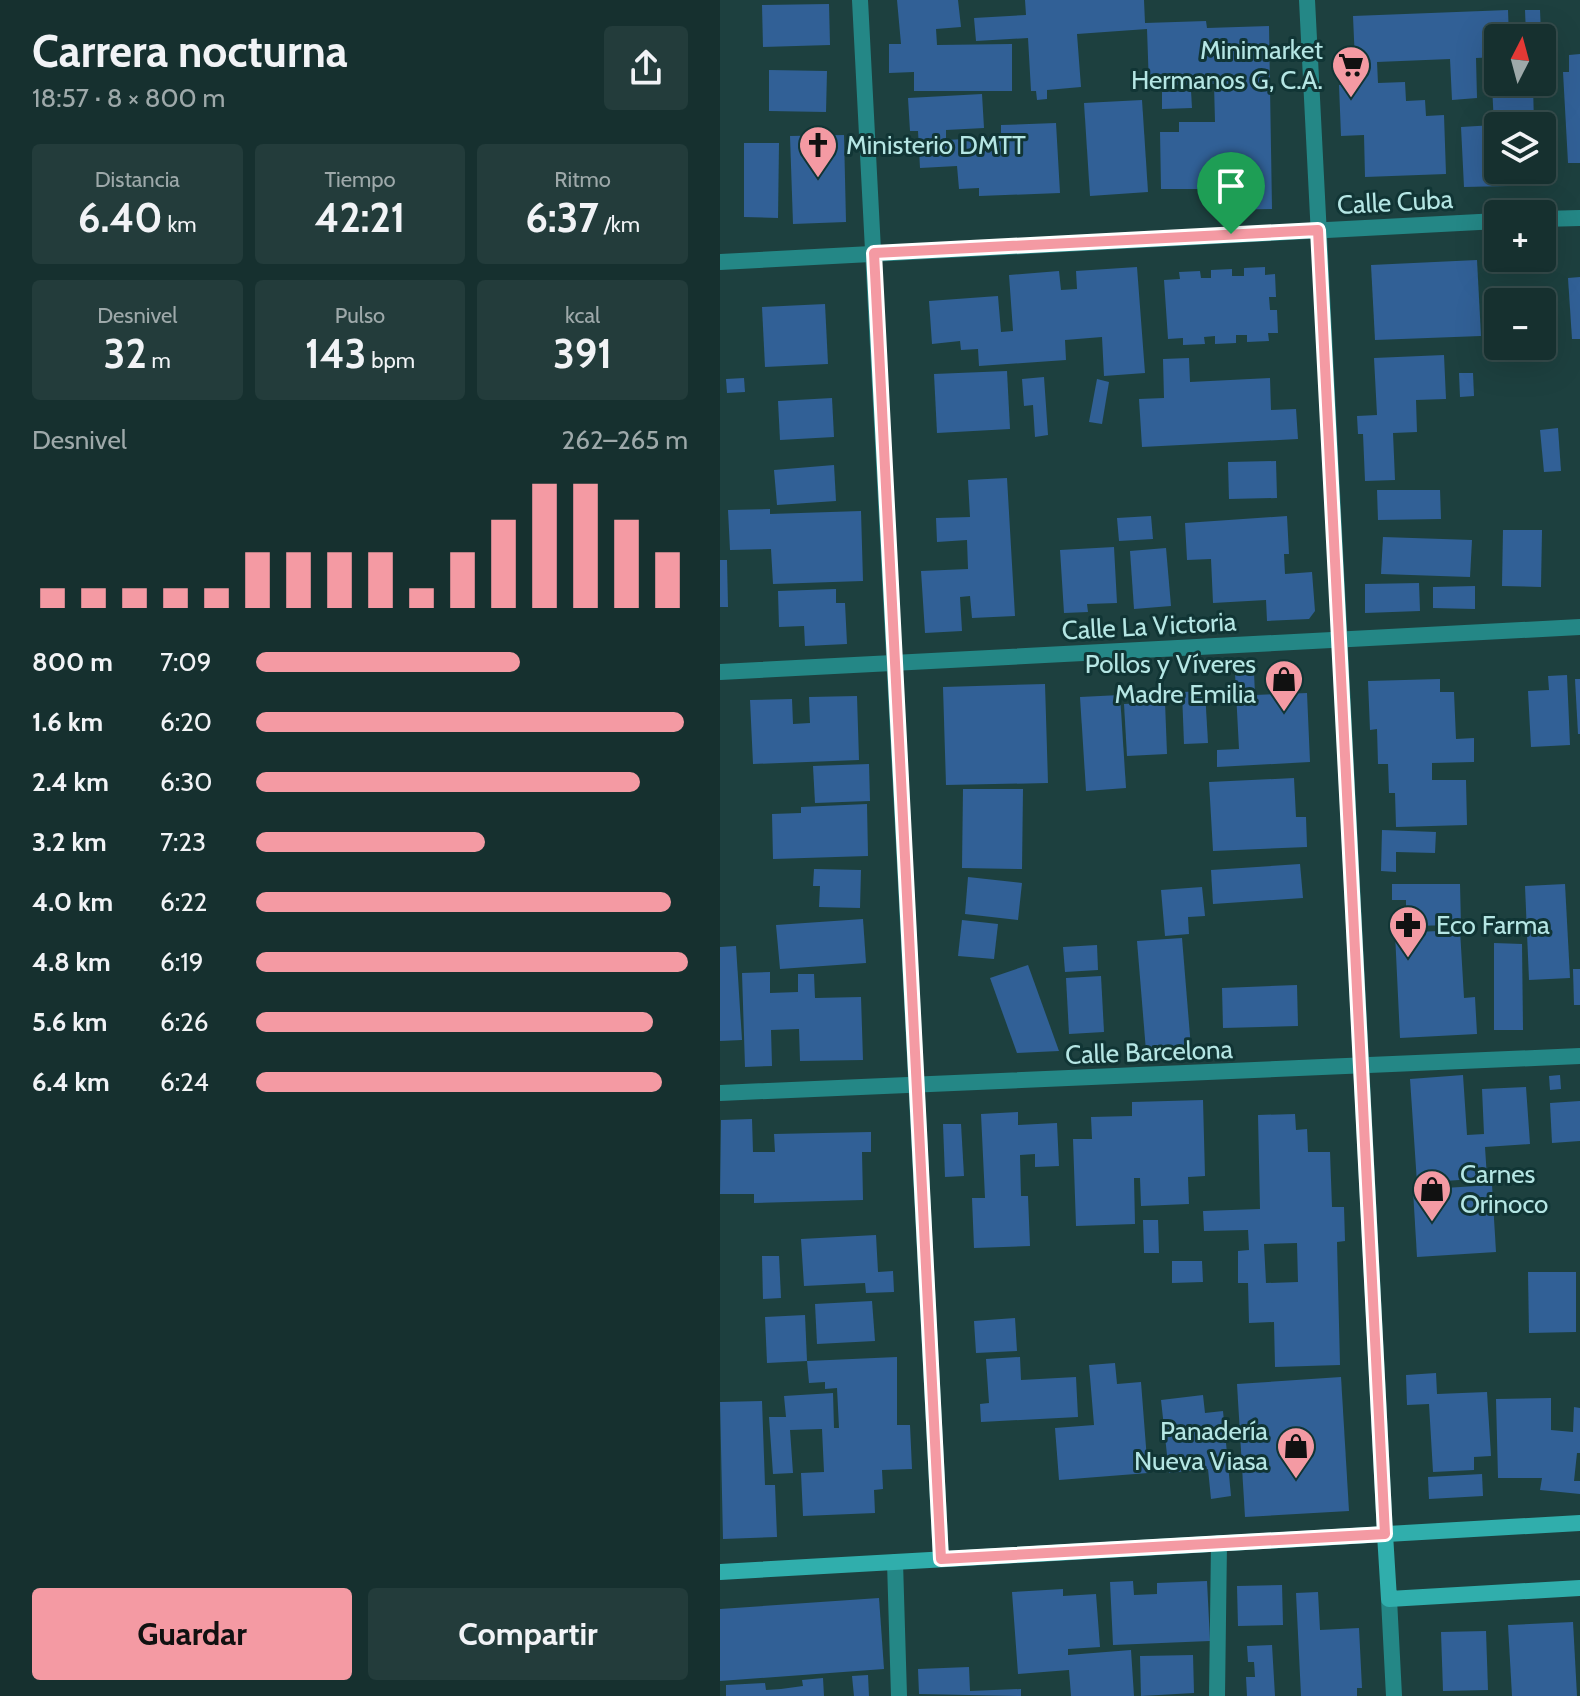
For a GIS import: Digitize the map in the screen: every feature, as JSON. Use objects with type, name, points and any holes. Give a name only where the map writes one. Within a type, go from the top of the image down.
[{"type":"street","points":[[860,0],[941,1559]]},
{"type":"street","points":[[1307,0],[1394,1696]]},
{"type":"street","points":[[1556,219],[1580,218]]},
{"type":"street","name":"Calle Cuba","points":[[720,262],[1484,222]]},
{"type":"street","name":"Calle La Victoria","points":[[720,672],[1580,627]]},
{"type":"street","name":"Calle Barcelona","points":[[720,1093],[1360,1068],[1580,1056]]},
{"type":"street","points":[[720,1572],[1580,1523]]},
{"type":"street","points":[[1217,1696],[1219,1543]]},
{"type":"street","points":[[895,1562],[899,1696]]},
{"type":"street","points":[[1389,1599],[1580,1588]]},
{"type":"building","points":[[897,0],[958,0],[961,27],[936,29],[937,45],[1012,44],[1012,91],[914,91],[914,72],[889,73],[889,44],[901,44]]},
{"type":"building","points":[[1025,0],[1144,0],[1145,23],[1206,21],[1207,28],[1269,26],[1272,209],[1215,210],[1215,189],[1161,189],[1160,132],[1179,132],[1179,122],[1215,122],[1214,84],[1149,86],[1147,29],[1077,34],[1081,87],[1047,90],[1047,99],[1037,100],[1036,91],[1031,91],[1028,38],[976,41],[974,18],[1026,15]]},
{"type":"building","points":[[829,4],[830,45],[763,47],[762,5]]},
{"type":"building","points":[[1508,10],[1508,24],[1484,24],[1484,58],[1476,58],[1477,98],[1452,100],[1450,59],[1377,62],[1378,83],[1405,82],[1406,101],[1425,100],[1426,116],[1444,115],[1446,174],[1365,177],[1364,135],[1341,136],[1339,85],[1349,85],[1348,63],[1355,62],[1353,16]]},
{"type":"building","points":[[1525,10],[1540,10],[1541,24],[1526,24]]},
{"type":"building","points":[[1580,54],[1580,163],[1568,163],[1563,72],[1569,72],[1569,55]]},
{"type":"building","points":[[769,70],[827,71],[826,112],[769,111]]},
{"type":"building","points":[[1191,91],[1192,108],[1162,109],[1162,92]]},
{"type":"building","points":[[982,94],[984,128],[946,130],[946,140],[1001,137],[1001,125],[1056,123],[1060,193],[979,196],[979,188],[959,189],[957,166],[920,168],[918,131],[910,131],[908,98]]},
{"type":"building","points":[[1493,96],[1533,96],[1534,112],[1493,112]]},
{"type":"building","points":[[1142,100],[1148,192],[1090,196],[1084,103]]},
{"type":"building","points":[[1484,126],[1484,184],[1508,186],[1464,187],[1461,127]]},
{"type":"building","name":"Ministerio DMTT","points":[[844,135],[846,222],[793,224],[790,136]]},
{"type":"building","points":[[744,143],[779,143],[778,218],[744,217]]},
{"type":"building","points":[[1477,260],[1481,336],[1375,340],[1371,265]]},
{"type":"building","points":[[1137,267],[1145,373],[1104,376],[1102,337],[1065,340],[1066,360],[979,366],[978,349],[961,350],[960,341],[932,344],[929,301],[998,296],[1001,332],[1013,331],[1009,275],[1059,271],[1061,290],[1077,289],[1076,271]]},
{"type":"building","points":[[1265,267],[1265,275],[1275,274],[1276,297],[1269,297],[1270,310],[1277,310],[1278,333],[1268,333],[1269,341],[1247,342],[1247,335],[1236,335],[1236,343],[1215,344],[1215,336],[1204,337],[1205,344],[1183,345],[1183,338],[1168,339],[1164,280],[1180,279],[1179,272],[1200,271],[1201,278],[1211,278],[1211,270],[1232,269],[1232,276],[1244,276],[1244,268]]},
{"type":"building","points":[[1580,277],[1580,339],[1572,339],[1568,278]]},
{"type":"building","points":[[825,304],[828,364],[765,367],[762,307]]},
{"type":"building","points":[[1444,355],[1446,399],[1416,400],[1417,432],[1393,433],[1395,480],[1365,481],[1363,434],[1358,434],[1357,416],[1377,415],[1374,358]]},
{"type":"building","points":[[1189,358],[1190,382],[1270,378],[1271,410],[1296,409],[1298,439],[1142,447],[1139,399],[1164,398],[1163,359]]},
{"type":"building","points":[[1007,371],[1010,429],[937,433],[934,374]]},
{"type":"building","points":[[1459,373],[1473,373],[1474,396],[1460,397]]},
{"type":"building","points":[[1044,377],[1048,435],[1035,437],[1033,405],[1024,406],[1022,379]]},
{"type":"building","points":[[744,378],[745,392],[727,393],[726,379]]},
{"type":"building","points":[[1097,379],[1109,382],[1102,424],[1089,422]]},
{"type":"building","points":[[832,398],[834,437],[780,440],[778,401]]},
{"type":"building","points":[[1558,428],[1561,471],[1544,472],[1540,430]]},
{"type":"building","points":[[1276,461],[1277,498],[1229,499],[1228,462]]},
{"type":"building","points":[[834,465],[836,501],[777,505],[774,470]]},
{"type":"building","points":[[1007,478],[1015,616],[972,618],[970,596],[960,597],[962,631],[925,633],[921,571],[968,569],[967,540],[937,542],[936,518],[970,517],[968,480]]},
{"type":"building","points":[[1377,490],[1440,490],[1441,519],[1378,520]]},
{"type":"building","points":[[770,509],[770,514],[861,511],[863,581],[773,584],[771,549],[730,550],[728,510]]},
{"type":"building","points":[[1151,516],[1153,539],[1119,541],[1117,518]]},
{"type":"building","points":[[1287,516],[1289,554],[1284,554],[1285,574],[1312,572],[1315,611],[1309,619],[1267,621],[1266,600],[1213,603],[1211,559],[1187,560],[1185,523]]},
{"type":"building","points":[[1503,530],[1542,530],[1541,587],[1502,586]]},
{"type":"building","points":[[1383,537],[1472,540],[1470,577],[1381,574]]},
{"type":"building","points":[[1114,547],[1117,603],[1087,604],[1088,612],[1064,613],[1060,550]]},
{"type":"building","points":[[1166,548],[1171,606],[1134,609],[1130,551]]},
{"type":"building","points":[[720,560],[727,560],[728,607],[720,607]]},
{"type":"building","points":[[1419,583],[1420,611],[1365,613],[1365,584]]},
{"type":"building","points":[[1475,586],[1475,609],[1433,608],[1433,587]]},
{"type":"building","points":[[836,589],[836,603],[845,603],[847,644],[805,646],[804,626],[779,627],[778,591]]},
{"type":"building","points":[[1254,672],[1255,695],[1307,693],[1310,762],[1217,767],[1217,750],[1239,749],[1235,673]]},
{"type":"building","points":[[1567,675],[1570,745],[1531,747],[1528,691],[1549,690],[1548,676]]},
{"type":"building","points":[[1440,679],[1440,692],[1454,692],[1456,739],[1474,738],[1474,762],[1432,763],[1432,780],[1466,780],[1467,825],[1396,827],[1395,793],[1389,793],[1388,764],[1378,764],[1377,729],[1370,730],[1368,681]]},
{"type":"building","points":[[1575,679],[1580,679],[1580,734],[1578,734]]},
{"type":"building","points":[[1045,684],[1048,783],[946,785],[943,687]]},
{"type":"building","points":[[1205,691],[1208,743],[1184,744],[1182,692]]},
{"type":"building","points":[[1120,695],[1126,788],[1086,791],[1080,697]]},
{"type":"building","points":[[857,696],[859,760],[753,764],[750,700],[792,699],[793,724],[810,723],[809,697]]},
{"type":"building","points":[[1165,702],[1167,754],[1127,756],[1124,704]]},
{"type":"building","points":[[869,764],[870,801],[815,803],[813,766]]},
{"type":"building","points":[[1294,778],[1296,817],[1306,817],[1307,847],[1213,851],[1209,782]]},
{"type":"building","points":[[963,789],[1023,789],[1022,869],[962,868]]},
{"type":"building","points":[[867,804],[868,856],[773,859],[772,814],[801,813],[801,807]]},
{"type":"building","points":[[1382,830],[1436,832],[1435,853],[1396,852],[1396,872],[1381,871]]},
{"type":"building","points":[[1300,864],[1303,898],[1213,904],[1211,870]]},
{"type":"building","points":[[814,869],[861,870],[860,908],[819,907],[820,886],[813,886]]},
{"type":"building","points":[[968,877],[1022,883],[1018,920],[965,914]]},
{"type":"building","points":[[1392,884],[1460,884],[1461,925],[1406,926],[1406,900],[1392,900]]},
{"type":"building","points":[[1565,884],[1570,978],[1529,980],[1525,886]]},
{"type":"building","points":[[1202,887],[1205,916],[1188,917],[1189,934],[1165,936],[1161,890]]},
{"type":"building","points":[[863,919],[866,963],[780,969],[776,925]]},
{"type":"building","points":[[962,920],[998,924],[994,959],[958,956]]},
{"type":"building","points":[[1460,930],[1464,998],[1475,997],[1477,1034],[1400,1038],[1395,933]]},
{"type":"building","points":[[1182,938],[1191,1048],[1146,1051],[1137,941]]},
{"type":"building","points":[[1494,943],[1522,944],[1523,1030],[1494,1030]]},
{"type":"building","points":[[1097,945],[1098,970],[1065,972],[1063,947]]},
{"type":"building","points":[[736,946],[742,1040],[720,1041],[720,947]]},
{"type":"building","points":[[1028,965],[1059,1051],[1017,1053],[990,978]]},
{"type":"building","points":[[1573,969],[1580,969],[1580,1005],[1574,1005]]},
{"type":"building","points":[[770,972],[770,993],[798,992],[798,974],[814,974],[815,998],[861,997],[863,1060],[800,1061],[799,1029],[771,1030],[772,1066],[745,1067],[742,973]]},
{"type":"building","points":[[1101,976],[1104,1032],[1069,1034],[1066,978]]},
{"type":"building","points":[[1297,985],[1298,1026],[1223,1028],[1222,988]]},
{"type":"building","points":[[1463,1075],[1467,1135],[1484,1134],[1482,1089],[1526,1087],[1530,1144],[1485,1147],[1487,1178],[1417,1183],[1410,1079]]},
{"type":"building","points":[[1560,1075],[1561,1089],[1550,1090],[1549,1076]]},
{"type":"building","points":[[1203,1100],[1205,1176],[1188,1177],[1189,1204],[1141,1206],[1140,1178],[1134,1178],[1135,1224],[1076,1226],[1073,1139],[1092,1139],[1091,1117],[1132,1116],[1132,1102]]},
{"type":"building","points":[[1580,1101],[1580,1141],[1552,1143],[1550,1103]]},
{"type":"building","points":[[1018,1112],[1018,1125],[1057,1123],[1059,1166],[1035,1167],[1035,1154],[1020,1155],[1021,1196],[1028,1196],[1030,1246],[974,1248],[972,1198],[985,1198],[981,1114]]},
{"type":"building","points":[[1295,1114],[1296,1130],[1307,1129],[1308,1152],[1330,1152],[1332,1207],[1344,1207],[1345,1241],[1337,1242],[1340,1365],[1275,1367],[1274,1322],[1249,1323],[1248,1283],[1238,1283],[1238,1251],[1249,1250],[1248,1230],[1204,1231],[1203,1211],[1260,1209],[1258,1115]],"holes":[[[1297,1243],[1298,1282],[1266,1283],[1264,1244]]]},
{"type":"building","points":[[752,1119],[753,1152],[775,1152],[774,1134],[871,1132],[871,1152],[862,1152],[863,1200],[754,1203],[754,1194],[720,1194],[721,1120]]},
{"type":"building","points":[[943,1124],[961,1124],[964,1176],[945,1177]]},
{"type":"building","points":[[1492,1185],[1496,1252],[1417,1257],[1413,1190]]},
{"type":"building","points":[[1143,1220],[1158,1220],[1159,1253],[1144,1253]]},
{"type":"building","points":[[876,1235],[878,1272],[893,1271],[894,1292],[866,1293],[865,1283],[804,1286],[801,1239]]},
{"type":"building","points":[[762,1256],[779,1256],[781,1298],[763,1299]]},
{"type":"building","points":[[1172,1261],[1202,1261],[1203,1282],[1172,1283]]},
{"type":"building","points":[[1528,1272],[1576,1272],[1576,1332],[1529,1333]]},
{"type":"building","points":[[872,1301],[875,1341],[817,1344],[815,1304]]},
{"type":"building","points":[[805,1315],[807,1361],[767,1363],[765,1317]]},
{"type":"building","points":[[1015,1318],[1017,1351],[976,1353],[974,1321]]},
{"type":"building","points":[[897,1357],[897,1425],[910,1425],[912,1469],[882,1470],[883,1489],[874,1490],[875,1513],[803,1516],[801,1473],[824,1472],[822,1429],[790,1430],[793,1473],[773,1474],[769,1417],[786,1417],[784,1396],[833,1393],[834,1428],[839,1428],[837,1388],[825,1389],[825,1382],[809,1383],[807,1361]]},
{"type":"building","points":[[1020,1357],[1021,1380],[1076,1377],[1078,1417],[981,1422],[980,1404],[989,1403],[986,1359]]},
{"type":"building","points":[[1115,1363],[1117,1384],[1141,1382],[1148,1473],[1059,1480],[1055,1428],[1094,1425],[1089,1365]]},
{"type":"building","points":[[1436,1373],[1437,1394],[1487,1392],[1491,1456],[1474,1457],[1474,1470],[1433,1472],[1429,1404],[1407,1405],[1406,1375]]},
{"type":"building","points":[[1341,1377],[1349,1511],[1245,1517],[1237,1384]]},
{"type":"building","points":[[1203,1395],[1205,1413],[1223,1411],[1231,1496],[1211,1499],[1208,1469],[1169,1473],[1161,1400]]},
{"type":"building","points":[[1551,1398],[1551,1430],[1573,1432],[1574,1407],[1580,1408],[1580,1453],[1577,1453],[1574,1481],[1580,1481],[1580,1494],[1540,1490],[1542,1478],[1498,1478],[1496,1399]]},
{"type":"building","points":[[762,1401],[765,1485],[775,1485],[777,1537],[723,1539],[720,1402]]},
{"type":"building","points":[[1482,1474],[1483,1496],[1429,1499],[1428,1477]]},
{"type":"building","points":[[1133,1581],[1134,1595],[1157,1594],[1157,1583],[1207,1581],[1210,1641],[1113,1645],[1110,1582]]},
{"type":"building","points":[[1282,1585],[1283,1625],[1238,1626],[1237,1586]]},
{"type":"building","points":[[1063,1589],[1063,1596],[1096,1594],[1100,1647],[1068,1649],[1068,1655],[1131,1650],[1134,1696],[1071,1696],[1069,1670],[1018,1674],[1012,1592]]},
{"type":"building","points":[[1318,1592],[1320,1630],[1359,1628],[1362,1688],[1357,1688],[1357,1696],[1301,1696],[1296,1593]]},
{"type":"building","points":[[879,1598],[884,1669],[720,1681],[720,1609]]},
{"type":"building","points":[[1573,1622],[1577,1696],[1512,1696],[1508,1625]]},
{"type":"building","points":[[1486,1631],[1488,1690],[1443,1691],[1441,1632]]},
{"type":"building","points":[[1272,1645],[1275,1696],[1247,1696],[1246,1677],[1255,1677],[1254,1662],[1248,1662],[1247,1646]]},
{"type":"building","points":[[1193,1655],[1194,1693],[1141,1696],[1140,1656]]},
{"type":"building","points":[[969,1667],[970,1691],[1021,1689],[1021,1696],[919,1694],[918,1669]]},
{"type":"building","points":[[868,1675],[869,1696],[854,1696],[852,1676]]},
{"type":"building","points":[[823,1678],[824,1696],[726,1696],[726,1685],[765,1683],[766,1690],[781,1689],[803,1686],[802,1680]]},
{"type":"place","name":"Minimarket Hermanos G, C.A.","points":[[1351,99]]},
{"type":"place","name":"Ministerio DMTT","points":[[818,179]]},
{"type":"place","name":"Pollos y Víveres Madre Emilia","points":[[1284,713]]},
{"type":"place","name":"Eco Farma","points":[[1408,959]]},
{"type":"place","name":"Carnes Orinoco","points":[[1432,1223]]},
{"type":"place","name":"Panadería Nueva Viasa","points":[[1296,1480]]},
{"type":"route","points":[[1318,230],[1385,1534],[941,1559],[874,253],[1231,234],[1318,230]]}]
